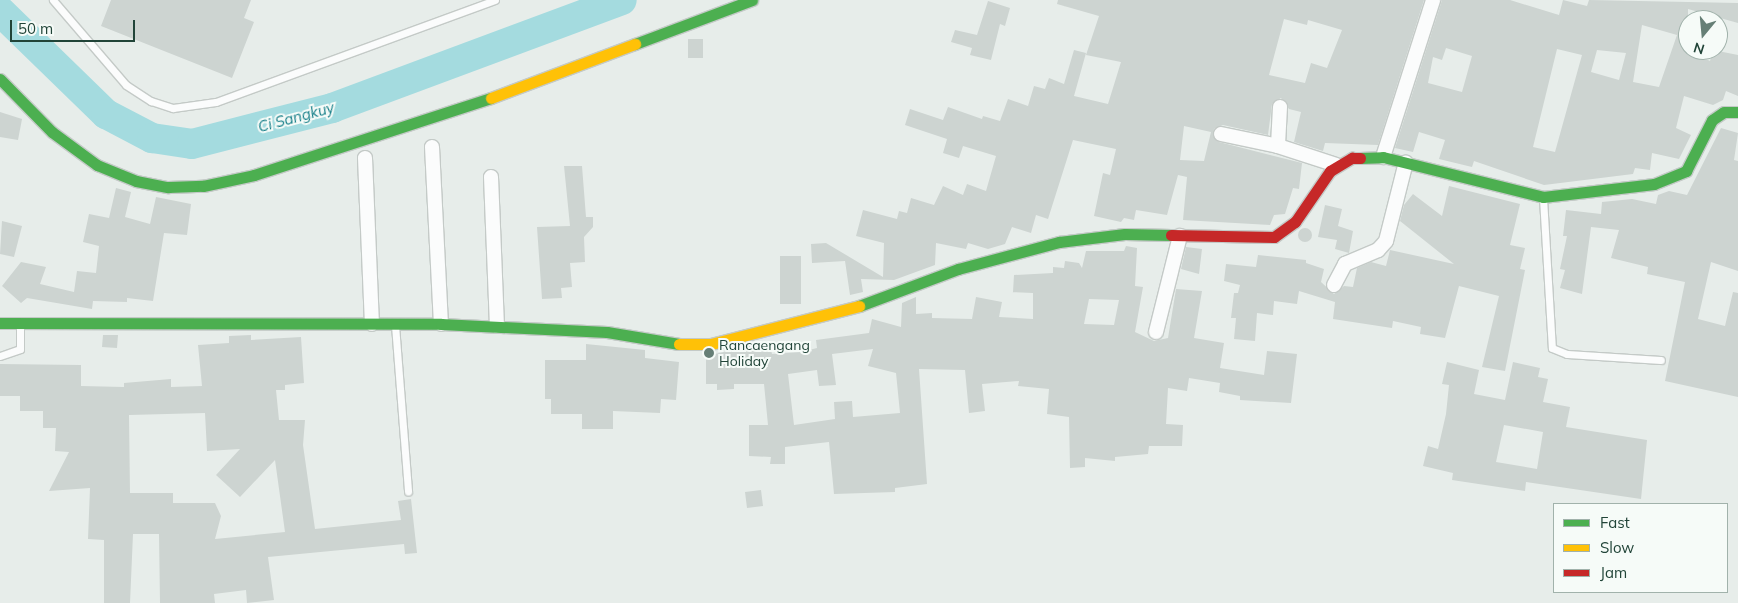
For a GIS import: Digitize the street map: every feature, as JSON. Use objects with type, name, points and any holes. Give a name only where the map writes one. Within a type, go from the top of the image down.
[{"type":"street","points":[[0,79],[52,132],[97,165],[136,181],[168,187],[203,186],[254,175],[504,94],[752,0]]},
{"type":"street","points":[[1383,157],[1434,0]]},
{"type":"street","points":[[1278,146],[1280,107]]},
{"type":"street","points":[[0,323],[441,324],[607,332],[682,344],[711,344],[856,307],[958,268],[1059,242],[1102,235],[1274,237],[1295,222],[1336,165],[1352,158],[1383,157],[1543,197],[1606,192],[1675,178],[1696,158],[1712,120],[1724,112],[1738,112]]},
{"type":"street","points":[[1221,134],[1278,146],[1336,165]]},
{"type":"street","points":[[432,148],[441,324]]},
{"type":"street","points":[[365,158],[372,324]]},
{"type":"street","points":[[1334,285],[1345,264],[1378,250],[1386,241],[1406,162]]},
{"type":"street","points":[[491,177],[497,326]]},
{"type":"street","points":[[1156,332],[1180,236]]},
{"type":"lane","points":[[53,0],[126,85],[161,106],[174,108],[216,102],[495,0]]},
{"type":"lane","points":[[1543,197],[1552,348],[1567,354],[1661,360]]},
{"type":"lane","points":[[0,356],[20,349],[20,323]]},
{"type":"lane","points":[[395,324],[408,491]]},
{"type":"building","points":[[111,0],[251,0],[244,18],[254,22],[232,78],[101,26]]},
{"type":"building","points":[[1058,0],[1424,0],[1378,145],[1325,143],[1323,151],[1294,142],[1301,112],[1289,109],[1281,98],[1272,104],[1268,135],[1223,125],[1214,129],[1213,136],[1219,142],[1302,163],[1299,189],[1293,188],[1285,214],[1274,215],[1270,225],[1183,220],[1187,177],[1178,175],[1167,215],[1136,210],[1134,220],[1124,218],[1121,222],[1094,216],[1103,173],[1110,175],[1116,149],[1073,140],[1048,219],[1036,215],[1031,233],[1012,227],[1005,244],[988,249],[968,243],[966,249],[936,243],[935,265],[894,280],[861,279],[863,292],[850,295],[845,261],[812,263],[811,244],[826,243],[883,277],[884,243],[856,236],[863,210],[897,219],[899,211],[907,213],[911,198],[934,205],[943,186],[963,195],[967,184],[986,191],[996,156],[963,146],[959,158],[943,153],[947,139],[905,125],[910,109],[943,120],[948,107],[982,119],[983,116],[1000,121],[1008,99],[1028,106],[1034,86],[1045,89],[1049,78],[1064,84],[1074,50],[1086,53],[1074,96],[1108,104],[1121,62],[1086,55],[1099,16],[1057,4]],"holes":[[[1284,19],[1307,25],[1308,20],[1342,30],[1327,68],[1311,63],[1305,83],[1269,75]],[[1184,126],[1211,132],[1204,161],[1180,160]]]},
{"type":"building","points":[[1442,0],[1510,0],[1559,15],[1563,0],[1587,6],[1589,0],[1738,3],[1738,23],[1728,20],[1728,10],[1678,10],[1678,60],[1728,60],[1728,53],[1738,55],[1738,96],[1726,91],[1723,100],[1713,105],[1684,96],[1676,128],[1691,135],[1679,159],[1652,153],[1650,170],[1635,168],[1633,174],[1544,185],[1474,161],[1472,167],[1439,159],[1445,140],[1419,132],[1413,152],[1395,148]],"holes":[[[1642,25],[1677,35],[1659,87],[1633,82]],[[1446,48],[1472,56],[1462,92],[1428,83],[1433,57],[1442,60]],[[1557,49],[1582,55],[1555,152],[1533,147]],[[1597,50],[1626,53],[1619,80],[1591,72]]]},
{"type":"building","points":[[988,1],[1010,8],[1005,26],[1000,24],[991,60],[970,55],[972,48],[951,42],[955,30],[977,35]]},
{"type":"building","points":[[688,39],[703,39],[703,58],[688,58]]},
{"type":"building","points":[[0,112],[22,119],[18,140],[0,137]]},
{"type":"building","points":[[1721,128],[1738,133],[1734,160],[1738,161],[1738,271],[1711,262],[1698,319],[1725,326],[1733,292],[1738,293],[1738,397],[1665,381],[1685,282],[1647,274],[1648,267],[1611,258],[1619,230],[1591,227],[1582,294],[1560,288],[1565,270],[1560,269],[1567,236],[1563,236],[1566,210],[1601,214],[1602,202],[1632,199],[1656,204],[1658,195],[1669,191],[1687,195]]},
{"type":"building","points":[[564,166],[582,166],[586,217],[593,217],[593,227],[584,237],[585,262],[570,263],[572,287],[561,288],[562,298],[542,299],[537,227],[570,226]]},
{"type":"building","points":[[1449,186],[1520,204],[1510,245],[1525,248],[1520,269],[1525,270],[1505,371],[1482,367],[1499,296],[1459,286],[1445,338],[1420,334],[1421,327],[1393,321],[1392,328],[1333,319],[1335,302],[1299,291],[1297,304],[1274,301],[1273,315],[1257,313],[1255,341],[1234,339],[1236,318],[1231,318],[1234,293],[1238,293],[1240,285],[1224,281],[1226,264],[1256,267],[1258,255],[1306,260],[1306,263],[1324,269],[1321,282],[1334,294],[1344,286],[1353,287],[1357,268],[1371,262],[1386,266],[1390,250],[1454,264],[1400,221],[1404,205],[1413,194],[1442,216]]},
{"type":"building","points":[[116,188],[131,192],[125,217],[150,224],[156,197],[191,204],[187,235],[164,233],[153,301],[127,298],[127,302],[93,301],[92,309],[27,298],[21,303],[2,286],[21,262],[46,267],[40,284],[74,292],[77,271],[96,273],[99,246],[83,242],[89,214],[109,218]]},
{"type":"building","points":[[1325,205],[1342,209],[1338,226],[1353,231],[1349,253],[1335,249],[1337,240],[1318,237]]},
{"type":"building","points":[[2,221],[22,226],[14,257],[0,254]]},
{"type":"building","points":[[1305,228],[1310,230],[1312,235],[1310,240],[1305,242],[1300,240],[1298,235],[1300,230]]},
{"type":"building","points":[[1126,246],[1137,248],[1135,286],[1143,287],[1135,332],[1154,341],[1168,338],[1176,289],[1202,291],[1194,338],[1224,343],[1220,368],[1264,375],[1267,351],[1297,354],[1291,403],[1240,400],[1240,396],[1219,392],[1220,383],[1189,378],[1187,391],[1168,388],[1166,424],[1183,425],[1182,446],[1149,446],[1148,454],[1115,457],[1115,461],[1085,458],[1085,467],[1070,468],[1069,417],[1047,414],[1049,389],[1018,386],[1019,381],[982,384],[985,411],[969,413],[965,370],[919,369],[927,484],[895,488],[895,492],[834,494],[829,442],[785,447],[785,464],[770,464],[771,457],[749,456],[749,425],[768,425],[764,384],[734,384],[734,389],[717,390],[717,384],[706,384],[706,356],[750,346],[770,346],[772,354],[801,352],[817,348],[816,340],[869,333],[872,319],[901,327],[902,303],[916,297],[916,314],[932,313],[932,318],[972,319],[976,297],[1002,302],[999,317],[1033,319],[1033,293],[1013,292],[1014,275],[1053,273],[1053,267],[1064,268],[1065,261],[1079,263],[1082,268],[1086,251],[1124,251]],"holes":[[[1089,299],[1119,300],[1114,325],[1084,324]],[[873,349],[868,366],[896,373],[900,413],[853,417],[852,401],[834,402],[835,419],[794,425],[788,374],[817,370],[819,386],[836,385],[832,354]]]},
{"type":"building","points":[[1186,247],[1202,249],[1199,274],[1181,269]]},
{"type":"building","points":[[780,256],[801,256],[801,304],[780,304]]},
{"type":"building","points":[[103,335],[118,335],[117,348],[102,347]]},
{"type":"building","points":[[251,335],[251,340],[301,337],[304,383],[285,385],[285,390],[276,390],[279,420],[305,420],[303,445],[315,529],[401,520],[398,501],[411,499],[417,553],[405,554],[404,544],[268,557],[274,600],[247,603],[246,590],[214,594],[215,603],[160,603],[159,534],[133,534],[130,603],[104,603],[104,540],[88,539],[90,488],[49,491],[69,452],[55,451],[56,428],[43,428],[43,411],[20,411],[20,396],[0,396],[0,364],[81,365],[81,386],[124,387],[124,383],[171,379],[171,387],[202,386],[198,345],[229,343],[229,336]],"holes":[[[205,413],[207,451],[240,449],[216,475],[240,497],[275,460],[285,532],[215,539],[221,516],[215,503],[173,503],[173,493],[130,493],[129,415]]]},
{"type":"building","points":[[586,344],[645,350],[645,358],[679,362],[676,400],[661,399],[660,413],[613,411],[613,429],[582,429],[582,414],[551,414],[551,399],[545,399],[545,360],[586,360]]},
{"type":"building","points":[[1447,362],[1479,370],[1474,394],[1505,400],[1513,362],[1540,368],[1538,377],[1548,379],[1543,402],[1570,407],[1566,427],[1647,440],[1641,499],[1526,482],[1525,491],[1452,480],[1453,473],[1423,466],[1428,446],[1438,449],[1446,414],[1449,385],[1442,384]],"holes":[[[1504,425],[1543,432],[1537,469],[1496,462]]]},
{"type":"building","points":[[761,490],[763,506],[747,508],[745,492]]},
{"type":"waterway","name":"Ci Sangkuy","points":[[0,11],[106,114],[152,138],[192,144],[332,108],[622,0]]},
{"type":"traffic: fast","points":[[635,44],[752,0]]},
{"type":"traffic: fast","points":[[0,79],[52,132],[97,165],[136,181],[168,187],[203,186],[254,175],[491,98]]},
{"type":"traffic: fast","points":[[1360,158],[1383,157],[1543,197],[1654,184],[1686,171],[1712,120],[1724,112],[1738,112]]},
{"type":"traffic: fast","points":[[859,306],[958,269],[1059,242],[1125,234],[1171,235]]},
{"type":"traffic: fast","points":[[0,323],[441,324],[607,332],[679,344]]},
{"type":"traffic: slow","points":[[491,98],[635,44]]},
{"type":"traffic: slow","points":[[679,344],[711,344],[859,306]]},
{"type":"traffic: jam","points":[[1171,235],[1274,237],[1295,222],[1330,171],[1352,158],[1360,158]]},
{"type":"place","name":"Rancaengang Holiday","points":[[709,353]]}]
